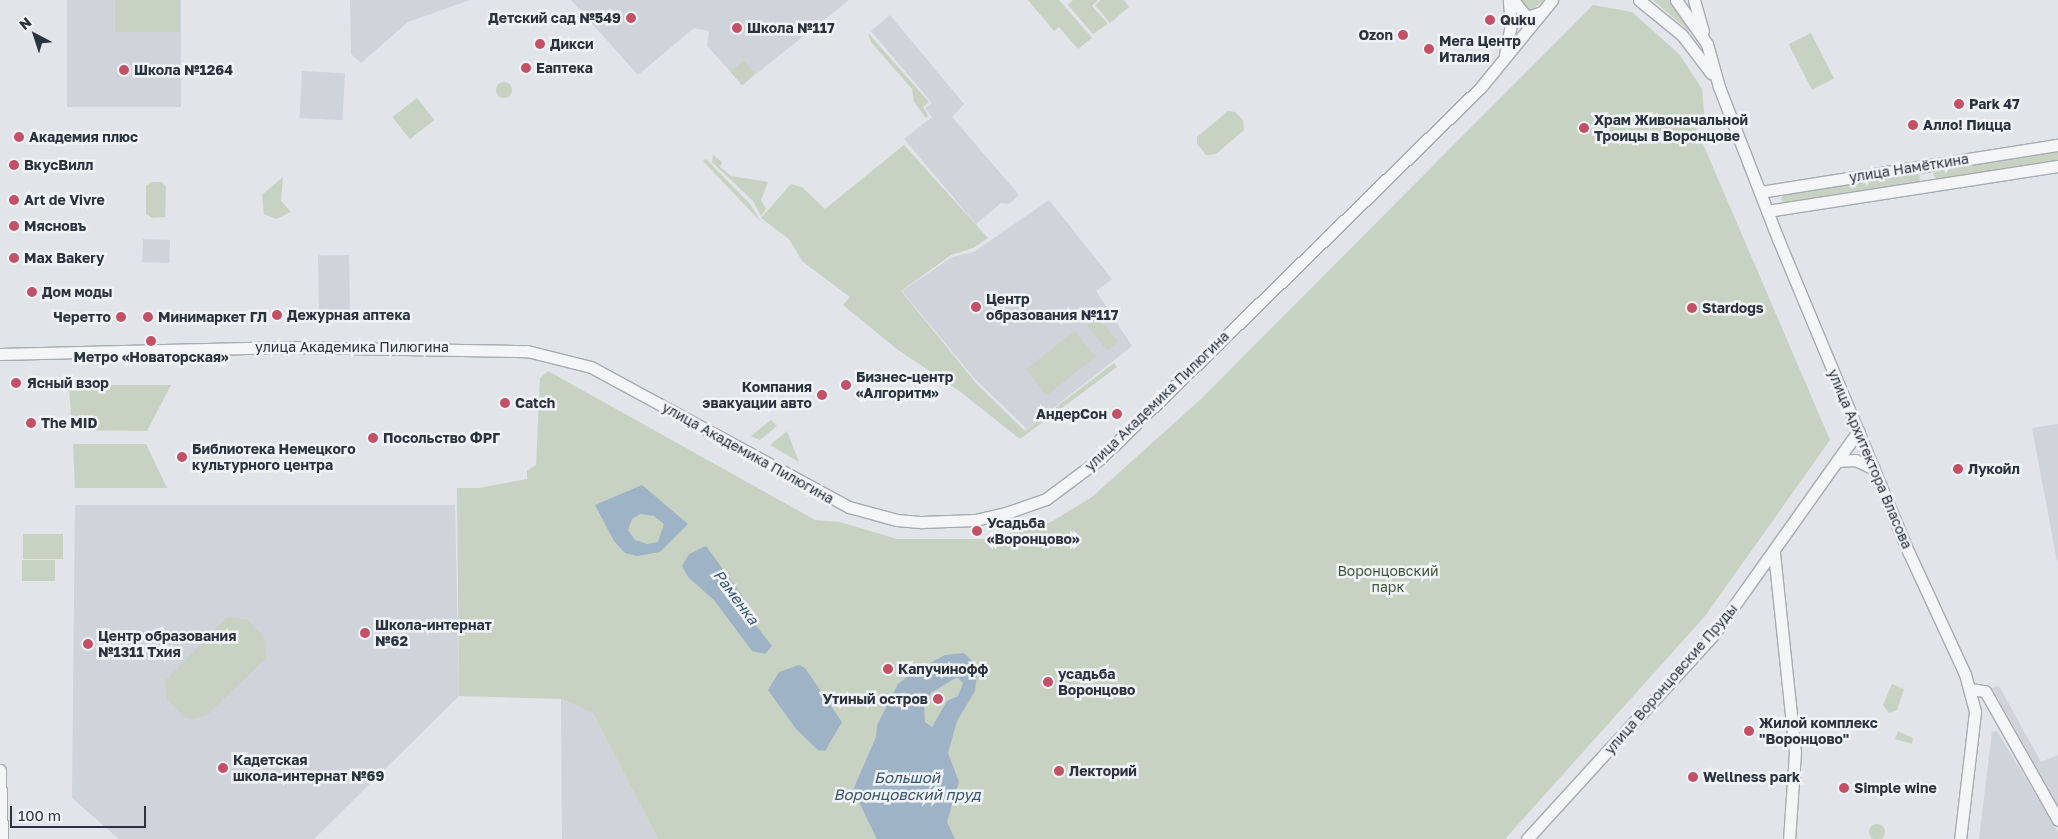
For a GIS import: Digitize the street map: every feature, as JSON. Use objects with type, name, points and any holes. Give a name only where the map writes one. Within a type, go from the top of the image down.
[{"type":"street","name":"улица Академика Пилюгина","points":[[1504,59],[1511,25],[1509,0]]},
{"type":"street","points":[[1513,0],[1527,17],[1532,18],[1548,5]]},
{"type":"street","points":[[1639,0],[1697,51],[1719,87]]},
{"type":"street","points":[[1676,0],[1707,44]]},
{"type":"street","points":[[1694,0],[1719,87]]},
{"type":"street","name":"улица Академика Пилюгина","points":[[0,354],[288,346],[486,348],[539,352],[591,366],[849,507],[913,521],[975,520],[1027,508],[1046,499],[1101,458],[1474,93],[1548,5]]},
{"type":"street","name":"улица Архитектора Власова","points":[[1719,87],[1767,211],[1874,469],[1970,689],[1975,712],[1973,743],[1960,839]]},
{"type":"street","name":"улица Намёткина","points":[[1760,192],[2058,145]]},
{"type":"street","points":[[1936,164],[1927,170],[1927,177],[1938,185]]},
{"type":"street","name":"улица Намёткина","points":[[1767,211],[2058,166]]},
{"type":"street","name":"улица Воронцовские Пруды","points":[[1527,839],[1714,634],[1774,553],[1858,430]]},
{"type":"street","points":[[1837,461],[1855,460],[1874,469]]},
{"type":"street","points":[[1774,553],[1795,752],[1789,839]]},
{"type":"street","points":[[1970,689],[1985,690],[2058,820]]},
{"type":"street","points":[[0,770],[2,839]]},
{"type":"shaded area","name":"Школа №1264","points":[[67,0],[181,0],[181,107],[67,107]]},
{"type":"shaded area","points":[[350,0],[470,0],[408,22],[361,63],[351,54]]},
{"type":"shaded area","points":[[571,0],[849,0],[756,74],[744,60],[731,72],[707,46],[709,31],[694,28],[638,75]]},
{"type":"shaded area","points":[[890,15],[964,104],[952,117],[1019,195],[1009,204],[1001,203],[976,224],[904,139],[932,117],[925,108],[932,103],[871,31]]},
{"type":"shaded area","points":[[302,71],[345,73],[342,120],[300,118]]},
{"type":"shaded area","points":[[1049,200],[1112,279],[1096,291],[1132,346],[1027,429],[974,378],[902,291],[952,257],[974,252]]},
{"type":"shaded area","points":[[143,239],[170,240],[169,263],[142,262]]},
{"type":"shaded area","points":[[349,255],[350,315],[319,316],[318,256]]},
{"type":"shaded area","points":[[2058,424],[2058,566],[2032,428]]},
{"type":"shaded area","points":[[75,505],[455,505],[459,696],[314,839],[119,839],[72,798]]},
{"type":"shaded area","points":[[1999,686],[2041,762],[2058,755],[2058,806],[1992,688]]},
{"type":"shaded area","points":[[561,699],[593,713],[658,839],[562,839]]},
{"type":"shaded area","points":[[1997,731],[2058,832],[2058,839],[1979,839],[1992,732]]},
{"type":"green space","points":[[115,0],[180,0],[180,32],[115,32]]},
{"type":"green space","points":[[1028,0],[1059,0],[1092,38],[1078,49],[1059,27],[1054,31]]},
{"type":"green space","points":[[1073,0],[1098,0],[1092,6],[1108,24],[1093,34],[1068,5]]},
{"type":"green space","points":[[1101,0],[1124,0],[1129,7],[1110,23],[1095,5]]},
{"type":"green space","points":[[1521,0],[1544,0],[1529,13]]},
{"type":"green space","points":[[1653,0],[1670,0],[1692,31],[1690,32]]},
{"type":"green space","name":"Воронцовский парк","points":[[1593,5],[1632,12],[1680,55],[1702,89],[1705,123],[1691,116],[1830,440],[1705,616],[1505,839],[658,839],[593,713],[561,699],[459,696],[457,488],[479,488],[527,479],[527,471],[536,465],[540,378],[548,371],[815,520],[840,522],[897,539],[985,539],[1051,522],[1092,497],[1201,399]]},
{"type":"green space","points":[[868,33],[929,102],[923,107],[928,116],[926,118],[914,102],[912,89],[871,42]]},
{"type":"green space","points":[[1811,33],[1834,78],[1812,90],[1789,44]]},
{"type":"green space","points":[[744,60],[756,74],[742,85],[730,72]]},
{"type":"green space","points":[[504,82],[512,90],[504,98],[496,90]]},
{"type":"green space","points":[[417,98],[434,120],[410,139],[393,117]]},
{"type":"green space","points":[[1228,111],[1235,112],[1243,120],[1244,130],[1216,154],[1206,155],[1197,144],[1197,137]]},
{"type":"green space","points":[[904,145],[988,238],[973,248],[951,255],[901,291],[976,383],[1025,431],[1114,363],[1117,367],[1020,439],[958,390],[898,350],[843,305],[850,297],[802,261],[789,239],[761,218],[791,184],[802,187],[825,209]]},
{"type":"green space","points":[[2058,150],[2058,161],[1938,180],[1933,175],[1936,170]]},
{"type":"green space","points":[[713,155],[722,162],[720,167],[731,176],[768,182],[761,200],[766,209],[761,216],[753,201],[712,162]]},
{"type":"green space","points":[[706,159],[750,204],[761,222],[703,161]]},
{"type":"green space","points":[[1919,171],[1920,182],[1785,203],[1781,199],[1784,193]]},
{"type":"green space","points":[[283,177],[281,201],[291,212],[276,219],[264,214],[262,195]]},
{"type":"green space","points":[[151,182],[162,182],[166,187],[165,217],[152,218],[146,214],[146,186]]},
{"type":"green space","points":[[1098,317],[1118,342],[1107,351],[1087,326]]},
{"type":"green space","points":[[1075,331],[1095,357],[1046,395],[1026,369]]},
{"type":"green space","points":[[69,385],[171,385],[147,431],[72,430]]},
{"type":"green space","points":[[771,420],[777,426],[760,440],[751,436]]},
{"type":"green space","points":[[787,431],[799,462],[770,445]]},
{"type":"green space","points":[[73,444],[146,444],[167,488],[75,488]]},
{"type":"green space","points":[[23,534],[63,534],[63,559],[23,559]]},
{"type":"green space","points":[[22,560],[55,560],[55,581],[22,581]]},
{"type":"green space","points":[[227,617],[248,620],[264,637],[266,658],[207,715],[192,719],[184,717],[167,699],[165,681]]},
{"type":"green space","points":[[1892,684],[1904,689],[1897,710],[1889,713],[1883,705]]},
{"type":"green space","points":[[1898,731],[1913,738],[1912,744],[1895,739]]},
{"type":"green space","points":[[1874,824],[1880,824],[1885,829],[1883,838],[1874,840],[1869,835],[1869,829]]},
{"type":"water","points":[[642,485],[688,524],[660,552],[637,556],[625,553],[614,541],[595,505]],"holes":[[[640,514],[654,516],[664,524],[658,542],[647,544],[635,540],[628,530],[632,519]]]},
{"type":"water","name":"Раменка","points":[[706,546],[742,595],[751,619],[772,646],[765,654],[752,651],[714,600],[688,577],[682,566],[689,554]]},
{"type":"water","name":"Большой Воронцовский пруд","points":[[964,653],[978,667],[975,691],[957,721],[948,753],[959,782],[947,822],[955,839],[877,839],[853,790],[876,737],[877,725],[898,684],[913,672],[945,655]],"holes":[[[957,677],[963,683],[958,696],[947,701],[932,727],[925,722],[924,707],[931,693]]]},
{"type":"water","points":[[799,665],[805,668],[842,722],[825,751],[818,750],[796,729],[768,690],[779,672]]},
{"type":"place","name":"Детский сад №549","points":[[631,18]]},
{"type":"place","name":"Quku","points":[[1490,20]]},
{"type":"place","name":"Школа №117","points":[[737,28]]},
{"type":"place","name":"Ozon","points":[[1403,35]]},
{"type":"place","name":"Дикси","points":[[540,44]]},
{"type":"place","name":"Мега Центр Италия","points":[[1429,49]]},
{"type":"place","name":"Еаптека","points":[[526,68]]},
{"type":"place","name":"Школа №1264","points":[[124,70]]},
{"type":"place","name":"Park 47","points":[[1959,104]]},
{"type":"place","name":"Алло! Пицца","points":[[1913,125]]},
{"type":"place","name":"Храм Живоначальной Троицы в Воронцове","points":[[1584,128]]},
{"type":"place","name":"Академия плюс","points":[[19,137]]},
{"type":"place","name":"ВкусВилл","points":[[14,165]]},
{"type":"place","name":"Art de Vivre","points":[[14,200]]},
{"type":"place","name":"Мясновъ","points":[[14,226]]},
{"type":"place","name":"Max Bakery","points":[[14,258]]},
{"type":"place","name":"Дом моды","points":[[32,292]]},
{"type":"place","name":"Центр образования №117","points":[[976,307]]},
{"type":"place","name":"Stardogs","points":[[1692,308]]},
{"type":"place","name":"Дежурная аптека","points":[[277,315]]},
{"type":"place","name":"Черетто","points":[[121,317]]},
{"type":"place","name":"Минимаркет ГЛ","points":[[148,317]]},
{"type":"place","name":"Метро «Новаторская»","points":[[151,341]]},
{"type":"place","name":"Ясный взор","points":[[16,383]]},
{"type":"place","name":"Бизнес-центр «Алгоритм»","points":[[846,385]]},
{"type":"place","name":"Компания эвакуации авто","points":[[822,395]]},
{"type":"place","name":"Catch","points":[[505,403]]},
{"type":"place","name":"АндерСон","points":[[1117,414]]},
{"type":"place","name":"The MID","points":[[31,423]]},
{"type":"place","name":"Посольство ФРГ","points":[[373,438]]},
{"type":"place","name":"Библиотека Немецкого культурного центра","points":[[182,457]]},
{"type":"place","name":"Лукойл","points":[[1958,469]]},
{"type":"place","name":"Усадьба «Воронцово»","points":[[977,531]]},
{"type":"place","name":"Школа-интернат №62","points":[[365,633]]},
{"type":"place","name":"Центр образования №1311 Тхия","points":[[88,644]]},
{"type":"place","name":"Капучинофф","points":[[888,669]]},
{"type":"place","name":"усадьба Воронцово","points":[[1048,682]]},
{"type":"place","name":"Утиный остров","points":[[938,699]]},
{"type":"place","name":"Жилой комплекс \"Воронцово\"","points":[[1749,731]]},
{"type":"place","name":"Кадетская школа-интернат №69","points":[[223,768]]},
{"type":"place","name":"Лекторий","points":[[1059,771]]},
{"type":"place","name":"Wellness park","points":[[1693,777]]},
{"type":"place","name":"Simple wine","points":[[1844,788]]}]
